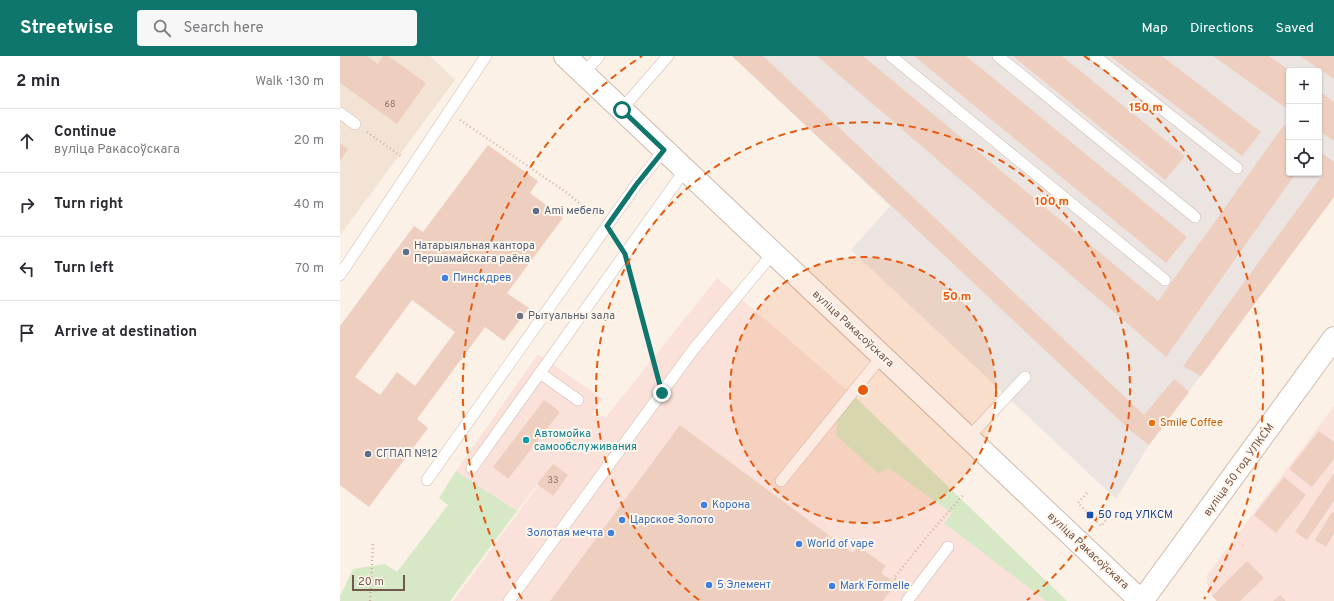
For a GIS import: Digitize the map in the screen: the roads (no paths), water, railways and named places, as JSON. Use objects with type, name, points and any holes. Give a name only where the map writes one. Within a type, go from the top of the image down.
[{"type":"main road","name":"вуліца Ракасоўскага","points":[[565,56],[1142,601]]},
{"type":"main road","name":"вуліца 50 год УЛКСМ","points":[[1142,601],[1334,338]]},
{"type":"lane","points":[[340,275],[486,56]]},
{"type":"lane","points":[[583,74],[600,56]]},
{"type":"lane","points":[[622,110],[668,56]]},
{"type":"lane","points":[[891,56],[1165,280]]},
{"type":"lane","points":[[998,56],[1195,217]]},
{"type":"lane","points":[[1095,56],[1238,168]]},
{"type":"lane","points":[[340,113],[355,124]]},
{"type":"lane","points":[[427,480],[636,185],[664,150]]},
{"type":"lane","points":[[472,468],[685,170]]},
{"type":"lane","points":[[509,601],[693,350],[773,254]]},
{"type":"lane","points":[[782,481],[882,356]]},
{"type":"lane","points":[[540,373],[578,400]]},
{"type":"lane","points":[[968,438],[1025,377]]},
{"type":"lane","points":[[907,601],[948,547]]},
{"type":"place","name":"Ami мебель","points":[[536,211]]},
{"type":"place","name":"Натарыяльная кантора Першамайскага раёна","points":[[406,252]]},
{"type":"place","name":"Пинскдрев","points":[[445,278]]},
{"type":"place","name":"Рытуальны зала","points":[[520,316]]},
{"type":"place","name":"Smile Coffee","points":[[1152,423]]},
{"type":"place","name":"Автомойка самообслуживания","points":[[526,440]]},
{"type":"place","name":"СГПАП №12","points":[[368,454]]},
{"type":"place","name":"Корона","points":[[704,505]]},
{"type":"place","name":"50 год УЛКСМ","points":[[1090,515]]},
{"type":"place","name":"Царское Золото","points":[[622,520]]},
{"type":"place","name":"Золотая мечта","points":[[611,533]]},
{"type":"place","name":"World of vape","points":[[799,544]]},
{"type":"place","name":"5 Элемент","points":[[709,585]]},
{"type":"place","name":"Mark Formelle","points":[[832,586]]}]
